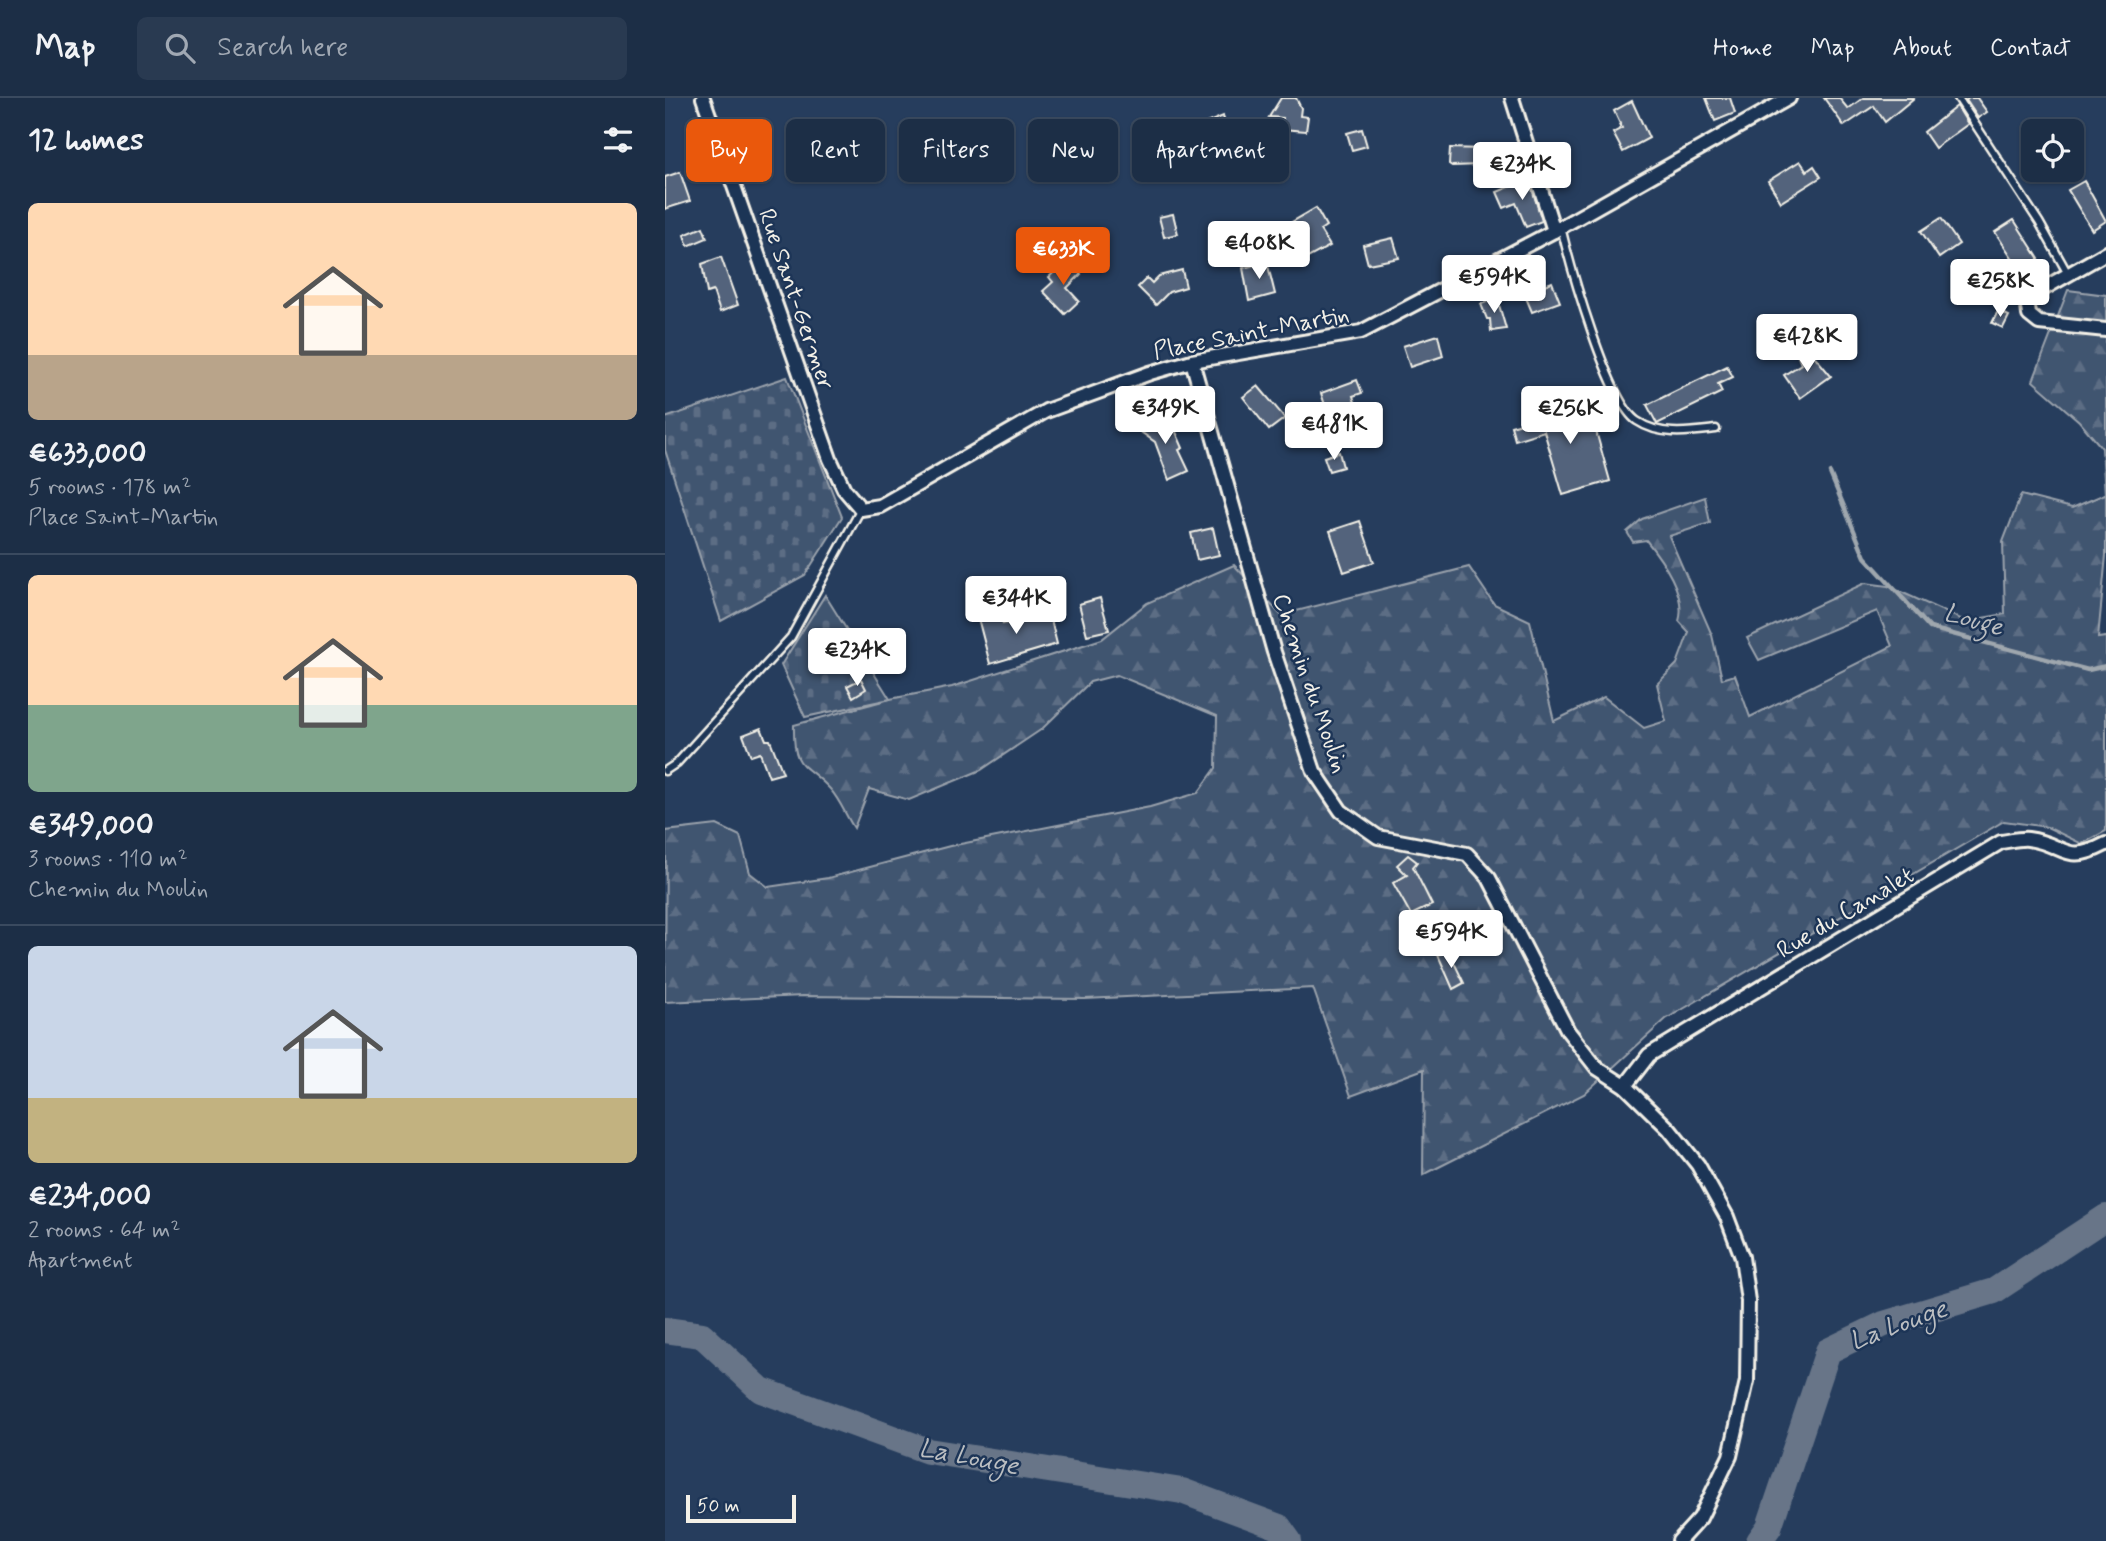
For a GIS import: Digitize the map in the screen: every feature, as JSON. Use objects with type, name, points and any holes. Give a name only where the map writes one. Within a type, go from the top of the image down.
[{"type":"street","name":"Rue Sant-Germer","points":[[703,98],[830,459],[844,489],[861,509]]},
{"type":"street","points":[[1512,98],[1558,229]]},
{"type":"street","name":"Place Saint-Martin","points":[[861,509],[880,506],[1046,411],[1192,361],[1361,332],[1558,229],[1789,98]]},
{"type":"street","points":[[2106,253],[2028,298],[2029,315],[2039,323],[2106,330]]},
{"type":"street","name":"Chemin du Moulin","points":[[1192,361],[1274,652],[1314,772],[1341,811],[1378,837],[1467,853],[1489,878],[1568,1031],[1597,1069],[1625,1086],[1669,1129],[1699,1165],[1731,1227],[1742,1257],[1748,1301],[1747,1381],[1739,1425],[1717,1486],[1700,1518],[1679,1541]]},
{"type":"street","name":"Rue du Canalet","points":[[1625,1086],[1649,1055],[2001,842],[2027,839],[2069,854],[2086,854],[2106,844]]},
{"type":"lane","points":[[1958,98],[2039,222],[2068,274]]},
{"type":"lane","points":[[1558,229],[1602,359],[1623,409],[1649,427],[1665,431],[1716,429]]},
{"type":"lane","points":[[665,771],[677,763],[791,637],[861,509]]},
{"type":"green space","points":[[2068,290],[2106,295],[2106,555],[2098,638],[2106,637],[2106,831],[2082,844],[2047,827],[2004,821],[1666,1019],[1584,1094],[1423,1175],[1424,1069],[1351,1096],[1313,988],[1085,999],[803,996],[665,1002],[666,831],[717,825],[740,836],[750,873],[768,887],[828,878],[950,846],[1150,807],[1198,793],[1216,768],[1217,716],[1117,675],[1090,682],[1042,729],[981,770],[909,800],[869,789],[854,828],[834,793],[798,758],[794,725],[890,699],[952,687],[1102,639],[1147,603],[1234,565],[1281,615],[1469,567],[1494,604],[1530,621],[1554,721],[1604,697],[1644,728],[1666,721],[1657,684],[1677,664],[1689,632],[1679,621],[1680,600],[1666,568],[1646,540],[1633,542],[1627,532],[1642,519],[1705,497],[1710,523],[1669,536],[1712,635],[1722,679],[1735,675],[1750,717],[1892,646],[1877,611],[1759,660],[1747,638],[1865,583],[1888,586],[1965,621],[2005,614],[2003,542],[2021,495],[2072,508],[2105,494],[2102,448],[2079,421],[2033,381]]},
{"type":"green space","points":[[787,377],[842,517],[805,575],[721,621],[665,450],[665,418]]},
{"type":"green space","points":[[825,595],[890,699],[805,717],[781,665]]},
{"type":"building","points":[[1281,98],[1296,98],[1301,108],[1300,116],[1308,117],[1306,131],[1289,130],[1289,119],[1269,117]]},
{"type":"building","points":[[1706,98],[1730,98],[1735,113],[1715,121]]},
{"type":"building","points":[[1824,98],[1839,98],[1848,109],[1863,98],[1914,98],[1885,122],[1874,106],[1844,126]]},
{"type":"building","points":[[1977,98],[1987,112],[1978,118],[1966,100]]},
{"type":"building","points":[[1632,101],[1649,138],[1623,152],[1613,133],[1622,128],[1614,111]]},
{"type":"building","points":[[1957,106],[1968,124],[1935,148],[1924,132]]},
{"type":"building","points":[[1362,129],[1367,146],[1352,150],[1347,133]]},
{"type":"building","points":[[1450,148],[1481,149],[1480,165],[1452,166],[1449,164]]},
{"type":"building","points":[[1800,161],[1807,171],[1814,166],[1821,177],[1781,202],[1768,181]]},
{"type":"building","points":[[680,172],[690,201],[665,209],[665,177]]},
{"type":"building","points":[[1529,179],[1542,221],[1526,227],[1516,203],[1504,208],[1497,192]]},
{"type":"building","points":[[2084,181],[2106,221],[2092,230],[2068,190]]},
{"type":"building","points":[[1316,208],[1326,226],[1320,230],[1330,246],[1304,260],[1297,246],[1303,243],[1292,222]]},
{"type":"building","points":[[1173,214],[1178,234],[1164,237],[1159,217]]},
{"type":"building","points":[[1941,218],[1959,244],[1939,258],[1921,231]]},
{"type":"building","points":[[2014,220],[2039,259],[2021,271],[1995,232]]},
{"type":"building","points":[[703,227],[707,238],[688,246],[684,235]]},
{"type":"building","points":[[1393,238],[1399,258],[1368,264],[1363,245]]},
{"type":"building","points":[[721,257],[738,305],[720,312],[713,291],[707,293],[702,264]]},
{"type":"building","points":[[1068,259],[1081,274],[1067,288],[1079,301],[1065,314],[1043,291],[1053,282],[1049,277]]},
{"type":"building","points":[[1267,262],[1275,294],[1249,301],[1243,268]]},
{"type":"building","points":[[1182,270],[1186,287],[1169,292],[1156,305],[1138,287],[1147,278],[1152,283],[1159,276]]},
{"type":"building","points":[[1552,282],[1560,302],[1532,312],[1524,293]]},
{"type":"building","points":[[1497,298],[1506,329],[1491,331],[1490,319],[1487,319],[1481,304]]},
{"type":"building","points":[[1998,311],[2009,316],[2003,328],[1992,323]]},
{"type":"building","points":[[1438,335],[1443,356],[1410,367],[1403,346]]},
{"type":"building","points":[[1807,347],[1831,376],[1800,398],[1784,375],[1801,364],[1797,354]]},
{"type":"building","points":[[1727,366],[1733,377],[1718,384],[1722,392],[1657,424],[1647,405]]},
{"type":"building","points":[[1357,380],[1362,393],[1353,396],[1355,402],[1327,411],[1321,393]]},
{"type":"building","points":[[1258,386],[1285,418],[1269,430],[1243,397]]},
{"type":"building","points":[[1591,403],[1595,416],[1592,417],[1610,481],[1563,495],[1544,431],[1515,440],[1511,426],[1533,420],[1532,414],[1562,405],[1565,411]]},
{"type":"building","points":[[1145,414],[1176,432],[1183,448],[1179,450],[1189,471],[1169,480],[1155,442],[1135,428]]},
{"type":"building","points":[[1339,452],[1343,467],[1329,471],[1324,457]]},
{"type":"building","points":[[1360,521],[1374,562],[1344,572],[1330,531]]},
{"type":"building","points":[[1213,528],[1219,555],[1197,560],[1191,533]]},
{"type":"building","points":[[1100,598],[1109,630],[1087,635],[1079,604]]},
{"type":"building","points":[[1000,612],[1003,624],[1049,612],[1057,644],[990,664],[978,618]]},
{"type":"building","points":[[861,679],[866,689],[853,697],[847,686]]},
{"type":"building","points":[[761,728],[766,740],[770,740],[783,773],[769,777],[760,753],[751,756],[743,735]]},
{"type":"building","points":[[1408,855],[1417,862],[1413,867],[1432,905],[1411,915],[1393,883],[1407,875],[1397,865]]},
{"type":"building","points":[[1448,950],[1464,983],[1453,989],[1438,955]]},
{"type":"waterway","name":"Louge","points":[[1830,473],[1865,557],[1930,628],[2088,670],[2106,666]]},
{"type":"waterway","name":"La Louge","points":[[1759,1541],[1769,1527],[1828,1351],[1884,1324],[1994,1291],[2106,1217]]},
{"type":"waterway","name":"La Louge","points":[[665,1330],[702,1335],[761,1390],[928,1451],[1182,1491],[1279,1527],[1289,1541]]}]
